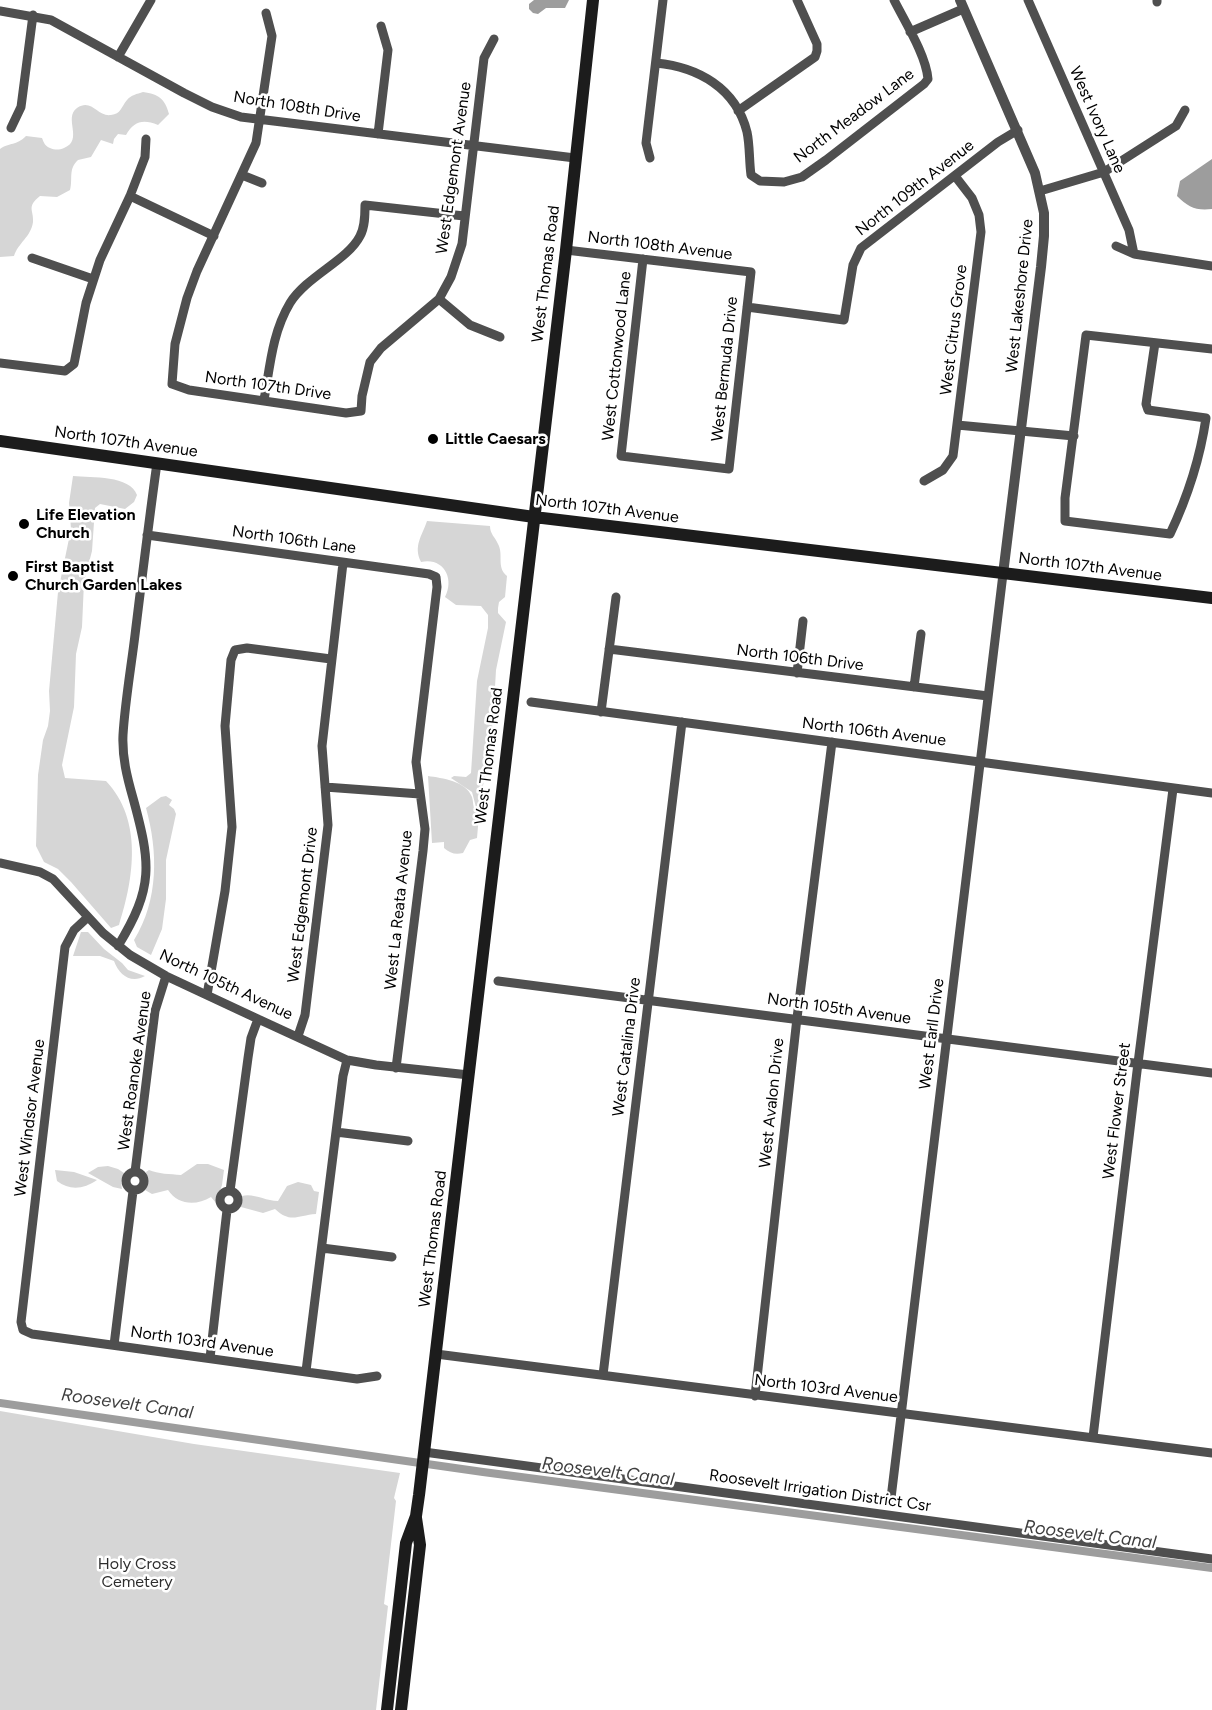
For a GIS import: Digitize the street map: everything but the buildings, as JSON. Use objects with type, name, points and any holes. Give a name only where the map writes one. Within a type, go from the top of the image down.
[{"type":"main road","name":"West Thomas Road","points":[[387,1710],[406,1543],[416,1516],[436,1354],[566,250],[593,0]]},
{"type":"main road","name":"North 107th Avenue","points":[[0,441],[534,517],[1212,598]]},
{"type":"main road","name":"West Thomas Road","points":[[401,1710],[420,1545],[416,1516]]},
{"type":"street","points":[[118,57],[151,0]]},
{"type":"street","points":[[650,158],[646,143],[663,0]]},
{"type":"street","points":[[738,111],[814,57],[817,44],[797,0]]},
{"type":"street","points":[[894,0],[910,32],[961,5]]},
{"type":"street","name":"West Ivory Lane","points":[[1028,0],[1129,230],[1134,254]]},
{"type":"street","name":"West Lakeshore Drive","points":[[961,5],[1035,173],[1040,190],[1044,236],[1003,574]]},
{"type":"street","name":"North 108th Drive","points":[[0,11],[33,15],[62,26],[212,107],[241,117],[575,158]]},
{"type":"street","points":[[129,196],[214,236],[256,143],[272,36],[266,13]]},
{"type":"street","points":[[11,128],[21,107],[33,15]]},
{"type":"street","points":[[378,134],[388,50],[381,26]]},
{"type":"street","name":"North Meadow Lane","points":[[656,63],[682,66],[721,86],[738,111],[747,134],[751,175],[760,181],[784,182],[802,177],[924,84],[928,79],[927,71],[910,32]]},
{"type":"street","name":"West Edgemont Avenue","points":[[361,411],[363,386],[370,362],[381,348],[439,299],[458,259],[484,58],[494,39]]},
{"type":"street","points":[[1040,190],[1104,172],[1176,126],[1185,110]]},
{"type":"street","name":"North 109th Avenue","points":[[747,308],[844,320],[853,265],[861,248],[999,142],[1018,130]]},
{"type":"street","points":[[0,363],[65,371],[74,364],[93,279],[145,157],[146,138]]},
{"type":"street","points":[[242,175],[262,183]]},
{"type":"street","name":"West Citrus Grove","points":[[924,481],[943,470],[953,456],[981,232],[979,215],[972,198],[955,176]]},
{"type":"street","points":[[264,400],[272,348],[278,328],[291,302],[306,283],[352,247],[362,230],[365,205],[464,216]]},
{"type":"street","name":"North 107th Drive","points":[[214,236],[197,271],[180,321],[175,344],[172,384],[189,390],[346,413],[361,411]]},
{"type":"street","points":[[1116,246],[1134,254],[1212,266]]},
{"type":"street","name":"North 108th Avenue","points":[[566,250],[752,272]]},
{"type":"street","points":[[32,258],[93,279]]},
{"type":"street","name":"West Cottonwood Lane","points":[[643,259],[621,456],[729,469]]},
{"type":"street","name":"West Bermuda Drive","points":[[729,469],[752,272]]},
{"type":"street","points":[[439,299],[470,325],[500,337]]},
{"type":"street","points":[[1155,343],[1146,404],[1148,410],[1206,418],[1202,448],[1190,489],[1170,534],[1065,521],[1065,498],[1086,335],[1212,349]]},
{"type":"street","points":[[957,425],[1074,436]]},
{"type":"street","points":[[118,946],[135,918],[145,886],[147,870],[143,835],[123,750],[157,463]]},
{"type":"street","name":"North 106th Lane","points":[[147,535],[429,574],[436,577]]},
{"type":"street","name":"West Edgemont Drive","points":[[298,1036],[305,1015],[328,825],[322,746],[343,562]]},
{"type":"street","name":"West Earll Drive","points":[[891,1498],[1003,574]]},
{"type":"street","name":"West La Reata Avenue","points":[[396,1068],[423,851],[424,829],[416,762],[437,587],[436,577]]},
{"type":"street","points":[[601,712],[616,597]]},
{"type":"street","points":[[797,672],[803,621]]},
{"type":"street","points":[[914,687],[921,634]]},
{"type":"street","points":[[207,995],[225,891],[232,827],[225,726],[231,660],[235,650],[247,648],[331,659]]},
{"type":"street","name":"North 106th Drive","points":[[609,649],[988,696]]},
{"type":"street","name":"North 106th Avenue","points":[[531,702],[1212,793]]},
{"type":"street","name":"West Catalina Drive","points":[[603,1375],[682,722]]},
{"type":"street","name":"West Avalon Drive","points":[[755,1396],[797,1018],[832,742]]},
{"type":"street","points":[[325,787],[420,794]]},
{"type":"street","name":"West Flower Street","points":[[1093,1437],[1137,1063],[1173,789]]},
{"type":"street","name":"North 105th Avenue","points":[[0,863],[40,872],[53,879],[88,917],[130,956],[166,976],[258,1019],[347,1059],[396,1068],[469,1075]]},
{"type":"street","name":"West Windsor Avenue","points":[[23,1330],[21,1322],[65,946],[74,930],[88,917]]},
{"type":"street","name":"West Roanoke Avenue","points":[[114,1345],[133,1191],[125,1182],[127,1176],[135,1172],[155,1011],[166,976]]},
{"type":"street","name":"North 105th Avenue","points":[[498,981],[1212,1073]]},
{"type":"street","points":[[210,1358],[227,1210],[221,1205],[220,1199],[222,1194],[230,1191],[251,1038],[258,1019]]},
{"type":"street","points":[[306,1371],[347,1059]]},
{"type":"street","points":[[336,1132],[408,1142]]},
{"type":"street","points":[[322,1248],[392,1257]]},
{"type":"street","name":"North 103rd Avenue","points":[[23,1330],[32,1334],[357,1379],[377,1376]]},
{"type":"street","name":"North 103rd Avenue","points":[[436,1354],[1212,1453]]},
{"type":"street","name":"Roosevelt Irrigation District Csr","points":[[424,1452],[1212,1558]]},
{"type":"green space","points":[[143,92],[160,98],[169,114],[158,125],[139,122],[126,135],[118,134],[113,144],[101,140],[91,157],[75,163],[70,190],[57,197],[40,196],[33,203],[33,222],[30,232],[14,256],[0,257],[0,149],[26,136],[42,138],[52,149],[64,148],[72,140],[72,117],[77,108],[87,105],[106,115],[114,114],[119,112],[130,97]]},
{"type":"green space","points":[[73,476],[119,481],[127,484],[137,495],[134,502],[125,509],[100,504],[95,508],[92,551],[84,582],[82,627],[76,654],[74,707],[62,765],[65,778],[106,781],[118,796],[126,813],[132,850],[131,869],[119,925],[111,928],[58,869],[44,862],[36,846],[38,775],[50,711],[49,691],[58,592],[71,529],[69,503]]},
{"type":"green space","points":[[427,521],[490,526],[500,548],[502,569],[507,576],[505,597],[499,602],[498,608],[498,613],[506,622],[496,670],[493,721],[479,812],[472,792],[451,778],[466,777],[471,773],[477,681],[488,628],[488,615],[481,606],[456,605],[445,597],[449,583],[445,570],[429,561],[421,562],[418,546]]},
{"type":"green space","points":[[428,776],[459,784],[465,787],[472,797],[474,809],[479,815],[477,838],[470,840],[463,853],[455,854],[448,851],[444,848],[444,842],[432,843]]},
{"type":"green space","points":[[166,796],[172,800],[169,805],[176,814],[166,860],[166,899],[162,929],[151,955],[137,947],[134,940],[148,909],[154,875],[153,841],[146,808]]},
{"type":"green space","points":[[81,932],[88,932],[128,970],[145,976],[135,979],[126,977],[114,961],[100,956],[73,956]]},
{"type":"green space","points":[[197,1164],[208,1164],[224,1170],[216,1203],[211,1197],[193,1203],[177,1199],[168,1190],[152,1194],[145,1190],[148,1179],[146,1172],[149,1170],[181,1175]]},
{"type":"green space","points":[[108,1166],[124,1173],[121,1182],[122,1189],[113,1187],[88,1173],[98,1167]]},
{"type":"green space","points":[[55,1170],[74,1172],[97,1180],[82,1187],[67,1186],[57,1181]]},
{"type":"green space","points":[[298,1182],[311,1185],[314,1191],[319,1192],[316,1214],[295,1218],[281,1214],[275,1209],[263,1213],[241,1207],[242,1196],[278,1201],[287,1186]]},
{"type":"green space","name":"Holy Cross Cemetery","points":[[0,1411],[194,1444],[400,1473],[394,1498],[396,1501],[384,1604],[388,1606],[376,1710],[0,1710]]},
{"type":"shaded area","points":[[534,0],[569,0],[565,8],[546,8],[538,14],[529,9],[529,4]]},
{"type":"shaded area","points":[[1212,159],[1212,209],[1201,209],[1185,203],[1177,196],[1180,181]]},
{"type":"waterway","name":"Roosevelt Canal","points":[[0,1403],[483,1472],[1212,1568]]},
{"type":"place","name":"Little Caesars","points":[[433,439]]},
{"type":"place","name":"Life Elevation Church","points":[[24,524]]},
{"type":"place","name":"First Baptist Church Garden Lakes","points":[[13,576]]}]
